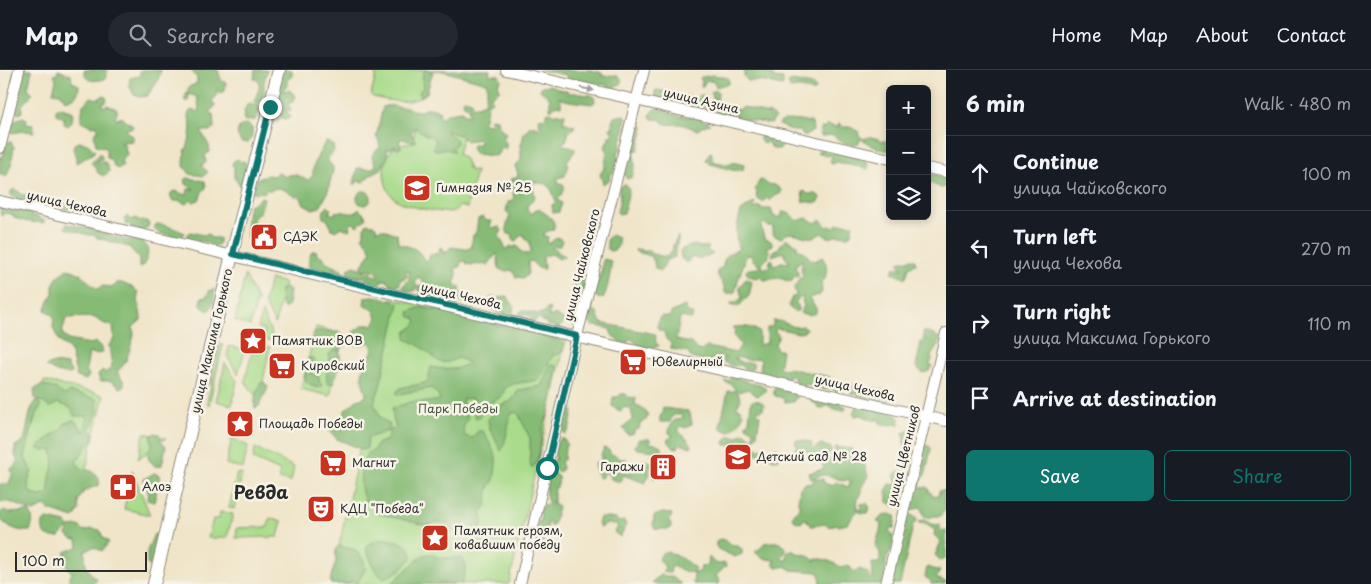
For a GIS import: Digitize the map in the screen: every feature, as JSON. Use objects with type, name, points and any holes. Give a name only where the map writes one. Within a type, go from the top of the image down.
[{"type":"main road","name":"улица Максима Горького","points":[[154,584],[278,70]]},
{"type":"street","points":[[0,148],[19,70]]},
{"type":"street","name":"улица Азина","points":[[506,70],[886,158]]},
{"type":"street","name":"улица Чайковского","points":[[520,584],[577,336],[644,70]]},
{"type":"street","points":[[931,169],[946,172]]},
{"type":"street","name":"улица Чехова","points":[[0,201],[946,421]]},
{"type":"street","name":"улица Цветников","points":[[886,584],[946,333]]},
{"type":"green space","points":[[23,70],[32,70],[28,88],[33,94],[22,105],[22,113],[18,114],[13,108],[22,87],[20,82]]},
{"type":"green space","points":[[58,70],[71,75],[72,82],[79,85],[77,94],[71,99],[65,100],[60,93],[53,92],[56,80],[54,75],[57,74]]},
{"type":"green space","points":[[84,70],[108,70],[105,79],[95,81],[86,77]]},
{"type":"green space","points":[[141,70],[161,70],[150,93],[147,96],[140,97],[134,95],[129,85],[130,78],[139,76]]},
{"type":"green space","points":[[191,70],[218,70],[221,80],[226,83],[225,91],[221,93],[217,89],[217,96],[212,101],[215,105],[210,113],[213,114],[214,128],[209,131],[201,131],[210,152],[205,155],[206,163],[201,165],[208,172],[204,176],[190,174],[184,166],[185,149],[187,149],[190,137],[191,125],[188,114],[191,110],[197,112],[199,107],[197,97],[189,94],[188,101],[184,100],[189,87],[197,83],[197,78]]},
{"type":"green space","points":[[255,70],[267,70],[264,93],[260,103],[254,101],[259,86],[258,80],[254,79]]},
{"type":"green space","points":[[281,70],[292,70],[292,76],[286,81],[289,84],[284,88],[284,91],[289,90],[296,96],[293,102],[288,103],[291,111],[285,109],[291,117],[284,119],[280,116],[276,121],[272,118]]},
{"type":"green space","points":[[377,70],[428,70],[432,72],[427,93],[408,101],[394,101],[373,97],[371,95]]},
{"type":"green space","points":[[424,70],[439,70],[431,71],[433,74],[426,92],[421,96],[419,93],[423,87]]},
{"type":"green space","points":[[439,70],[490,70],[489,75],[499,75],[501,80],[498,84],[500,90],[491,96],[492,101],[488,103],[484,123],[490,124],[489,118],[497,119],[498,125],[506,133],[503,140],[506,142],[506,148],[502,148],[496,156],[475,154],[471,146],[480,144],[479,139],[466,141],[460,135],[446,131],[456,139],[457,143],[452,148],[454,151],[445,149],[435,150],[433,147],[436,141],[431,136],[427,136],[417,128],[414,128],[411,133],[416,142],[404,139],[399,140],[401,148],[397,149],[395,146],[387,149],[388,156],[381,169],[370,175],[364,182],[359,181],[354,185],[357,168],[370,169],[376,166],[372,156],[380,148],[378,138],[376,137],[383,107],[407,107],[411,110],[421,111],[428,108],[434,109],[440,112],[439,116],[443,117],[448,113],[462,111],[464,114],[470,114],[468,109],[470,108],[464,105],[464,99],[472,101],[471,105],[474,106],[485,102],[487,83]]},
{"type":"green space","points":[[540,70],[590,70],[602,73],[602,76],[617,76],[621,79],[621,84],[614,88],[602,84],[598,88],[590,85],[589,81],[581,81],[571,85],[566,75]]},
{"type":"green space","points":[[744,70],[772,70],[773,78],[783,79],[783,84],[782,86],[760,81],[748,81],[744,76]]},
{"type":"green space","points":[[714,75],[728,78],[729,83],[716,87],[714,82],[706,80],[703,86],[701,86],[701,77]]},
{"type":"green space","points":[[792,81],[812,85],[816,88],[815,91],[790,88],[788,83]]},
{"type":"green space","points":[[550,85],[567,90],[568,93],[591,95],[594,97],[595,102],[591,104],[574,102],[559,97],[561,106],[556,105],[551,110],[550,98],[540,90],[542,86]]},
{"type":"green space","points":[[656,90],[674,93],[679,99],[686,95],[698,99],[699,95],[705,96],[703,103],[715,106],[711,92],[716,90],[718,92],[717,103],[739,110],[744,107],[771,114],[775,118],[771,124],[742,119],[736,115],[718,114],[714,108],[686,107],[680,103],[665,101],[655,97]]},
{"type":"green space","points":[[103,96],[106,97],[107,101],[102,104],[103,107],[107,105],[117,109],[116,119],[122,117],[132,124],[133,127],[125,130],[132,136],[133,141],[121,142],[124,144],[127,155],[121,161],[123,165],[118,169],[114,167],[112,160],[107,158],[106,148],[96,145],[94,134],[99,130],[96,125],[92,126],[81,121],[83,105],[91,97],[98,99]]},
{"type":"green space","points":[[251,103],[260,106],[260,111],[255,120],[245,121],[243,118],[244,110],[247,104]]},
{"type":"green space","points":[[59,107],[73,112],[72,121],[68,126],[64,124],[64,118],[56,114],[56,109]]},
{"type":"green space","points":[[654,109],[664,110],[679,116],[700,117],[704,122],[710,124],[698,130],[681,124],[666,124],[659,119],[652,119],[650,116]]},
{"type":"green space","points":[[550,112],[556,115],[558,113],[565,114],[563,122],[575,126],[562,144],[575,149],[575,151],[567,161],[568,167],[565,176],[558,178],[558,183],[564,185],[563,192],[558,200],[562,203],[559,212],[553,213],[552,205],[556,202],[547,184],[534,182],[532,184],[535,197],[527,206],[528,211],[532,214],[535,210],[539,209],[553,221],[553,230],[542,235],[548,237],[547,242],[549,244],[557,237],[562,240],[560,246],[552,248],[565,256],[559,259],[552,254],[543,256],[544,269],[538,268],[531,261],[528,262],[528,273],[524,278],[516,277],[513,271],[509,270],[506,272],[499,269],[497,253],[488,265],[472,265],[467,264],[466,261],[461,262],[459,268],[455,268],[457,275],[454,284],[461,288],[459,292],[470,298],[465,302],[458,301],[452,294],[441,297],[440,301],[420,292],[417,289],[419,286],[429,288],[428,284],[424,284],[419,277],[414,281],[417,286],[415,290],[406,290],[402,287],[409,279],[409,271],[407,270],[407,277],[400,280],[400,284],[394,288],[386,280],[383,280],[377,287],[374,287],[365,277],[348,277],[348,269],[355,266],[376,276],[379,275],[375,270],[373,272],[369,269],[364,270],[361,267],[371,252],[362,236],[364,235],[364,228],[367,223],[376,226],[376,230],[383,229],[397,234],[398,243],[417,250],[424,260],[427,261],[431,254],[439,253],[440,247],[443,249],[444,254],[451,247],[471,248],[478,219],[482,217],[487,221],[492,221],[490,226],[492,228],[499,227],[502,230],[499,236],[506,249],[511,246],[514,248],[517,246],[522,253],[528,254],[531,252],[529,241],[526,240],[524,235],[521,235],[514,241],[512,234],[508,234],[507,227],[510,215],[506,211],[508,202],[514,199],[511,179],[517,177],[518,174],[515,166],[521,160],[522,134],[530,126],[541,127],[539,118],[546,117],[547,113]]},
{"type":"green space","points":[[624,115],[627,117],[624,124],[625,132],[617,154],[618,161],[613,173],[609,175],[610,179],[603,184],[600,174],[605,167],[607,150],[605,148],[607,141],[611,139],[608,137],[614,133],[610,128],[613,128],[612,121],[614,117]]},
{"type":"green space","points":[[23,117],[27,119],[26,124],[33,125],[34,132],[12,133],[10,129],[15,120]]},
{"type":"green space","points":[[789,120],[810,122],[812,123],[813,131],[805,136],[802,135],[801,131],[793,131],[779,125],[780,122]]},
{"type":"green space","points":[[839,123],[842,127],[850,127],[859,132],[858,134],[862,138],[857,145],[843,143],[833,135],[821,136],[819,131],[821,128],[825,128],[827,125],[838,127]]},
{"type":"green space","points":[[247,124],[252,128],[252,137],[248,143],[241,142],[237,134],[239,127]]},
{"type":"green space","points":[[416,125],[463,135],[458,154],[465,159],[469,170],[476,171],[467,208],[460,206],[456,210],[449,212],[423,209],[399,201],[390,193],[384,174],[386,160],[395,147],[412,143]]},
{"type":"green space","points":[[643,126],[644,128],[638,150],[632,151],[629,141],[632,127]]},
{"type":"green space","points":[[761,134],[782,139],[782,147],[773,149],[767,142],[763,144],[760,140]]},
{"type":"green space","points":[[871,137],[879,139],[879,141],[886,141],[886,150],[876,146],[873,147],[862,139]]},
{"type":"green space","points":[[5,142],[11,142],[14,147],[6,177],[0,174],[0,158],[3,155]]},
{"type":"green space","points":[[80,142],[88,144],[95,151],[76,163],[76,155],[73,149],[74,144]]},
{"type":"green space","points":[[325,142],[333,145],[334,151],[328,158],[328,161],[333,170],[327,194],[320,207],[313,209],[304,204],[299,194],[297,197],[277,188],[270,191],[268,189],[264,193],[252,191],[257,179],[268,175],[273,176],[278,172],[285,177],[294,175],[308,180],[313,175],[315,162]]},
{"type":"green space","points":[[830,149],[860,157],[867,161],[869,167],[865,169],[853,164],[837,162],[833,164],[830,163],[832,156],[817,152]]},
{"type":"green space","points":[[710,152],[712,153],[712,161],[730,165],[732,162],[744,165],[743,170],[729,170],[710,164],[706,160]]},
{"type":"green space","points":[[100,153],[102,159],[96,161],[97,163],[105,162],[109,172],[103,176],[98,173],[91,163]]},
{"type":"green space","points":[[634,154],[635,165],[632,177],[627,179],[623,172],[626,155]]},
{"type":"green space","points":[[237,159],[241,162],[244,161],[246,164],[241,186],[234,178],[234,167],[232,165]]},
{"type":"green space","points":[[931,173],[946,178],[946,187],[941,188],[931,183]]},
{"type":"green space","points":[[187,178],[205,181],[206,188],[199,200],[193,202],[191,200],[186,204],[180,201],[173,201],[170,195],[172,192],[177,191],[187,195],[188,189],[194,189],[186,184],[185,180]]},
{"type":"green space","points":[[760,180],[766,184],[775,185],[781,190],[781,193],[770,201],[767,198],[764,201],[760,201],[756,197],[757,192],[755,189]]},
{"type":"green space","points":[[624,184],[627,185],[629,190],[624,213],[619,214],[617,212],[620,199],[619,188]]},
{"type":"green space","points":[[15,189],[23,195],[50,199],[56,206],[50,208],[38,202],[30,204],[29,201],[16,200],[11,195],[11,191]]},
{"type":"green space","points":[[361,191],[367,191],[371,198],[367,205],[361,205],[357,201],[357,195]]},
{"type":"green space","points":[[805,191],[807,194],[816,194],[820,197],[819,202],[802,201],[802,192]]},
{"type":"green space","points":[[261,197],[264,198],[260,213],[253,219],[254,225],[257,228],[256,233],[250,242],[247,239],[246,230],[249,205],[255,203]]},
{"type":"green space","points":[[755,202],[753,208],[758,206],[762,209],[771,209],[774,217],[782,217],[782,212],[785,212],[797,221],[807,218],[815,223],[821,220],[827,227],[834,228],[837,224],[853,224],[851,234],[848,236],[837,235],[830,238],[821,233],[805,237],[791,233],[786,234],[782,238],[773,234],[772,226],[767,226],[764,223],[761,226],[764,238],[771,241],[773,245],[767,248],[770,252],[768,258],[762,263],[763,269],[770,266],[771,259],[774,266],[781,262],[790,263],[785,257],[784,252],[772,256],[774,250],[778,249],[787,239],[797,245],[797,249],[805,252],[809,258],[815,261],[822,257],[824,260],[827,270],[825,279],[821,282],[822,291],[820,295],[809,299],[816,308],[816,313],[809,315],[800,313],[804,306],[802,300],[804,297],[799,298],[795,303],[798,305],[799,310],[794,312],[790,308],[789,304],[792,297],[795,297],[796,294],[794,288],[800,277],[803,276],[801,268],[803,263],[800,261],[795,267],[798,276],[794,276],[791,282],[779,278],[764,280],[761,275],[758,278],[747,274],[746,271],[749,269],[759,268],[759,266],[747,254],[735,292],[726,294],[717,270],[723,267],[724,260],[728,255],[739,249],[736,235],[741,211]]},
{"type":"green space","points":[[65,203],[70,207],[100,209],[102,210],[102,215],[98,217],[93,214],[87,216],[70,209],[63,209],[62,206]]},
{"type":"green space","points":[[328,206],[331,209],[329,213],[335,215],[335,212],[355,213],[359,209],[366,219],[357,226],[354,223],[350,224],[351,229],[349,230],[341,227],[335,231],[327,219],[323,218],[324,210]]},
{"type":"green space","points":[[0,207],[8,210],[28,211],[45,221],[43,223],[25,221],[5,213],[1,216]]},
{"type":"green space","points":[[128,216],[132,220],[136,218],[140,221],[147,221],[148,227],[142,231],[132,228],[130,224],[126,225],[124,219]]},
{"type":"green space","points":[[66,224],[76,225],[113,237],[143,241],[148,255],[141,268],[139,267],[139,258],[129,247],[98,238],[94,235],[65,228]]},
{"type":"green space","points":[[156,224],[185,233],[180,238],[159,233],[154,229]]},
{"type":"green space","points":[[190,232],[203,235],[208,234],[211,238],[219,238],[219,244],[214,247],[204,241],[197,242],[196,239],[191,240],[186,236]]},
{"type":"green space","points":[[611,235],[618,238],[618,246],[615,250],[610,251],[607,249],[607,239]]},
{"type":"green space","points":[[678,236],[675,257],[666,260],[660,271],[655,268],[651,257],[635,251],[640,249],[666,257],[672,252],[673,245]]},
{"type":"green space","points":[[694,245],[709,247],[707,250],[712,255],[706,257],[705,255],[701,259],[691,257],[688,262],[685,262],[681,258],[680,251]]},
{"type":"green space","points":[[312,251],[317,251],[316,254],[323,257],[327,263],[342,269],[342,275],[329,276],[309,268],[309,258]]},
{"type":"green space","points":[[604,259],[611,261],[608,286],[603,298],[597,298],[595,288]]},
{"type":"green space","points":[[915,260],[916,264],[909,267],[906,278],[892,273],[894,268],[903,270],[898,262]]},
{"type":"green space","points":[[67,269],[81,274],[97,289],[103,286],[113,287],[118,282],[130,286],[138,292],[141,320],[133,327],[134,335],[125,363],[117,372],[124,382],[124,386],[120,388],[111,381],[100,381],[98,374],[103,370],[106,373],[112,366],[109,345],[114,339],[113,326],[93,317],[66,318],[62,333],[68,340],[91,344],[95,342],[103,352],[89,353],[86,369],[89,376],[86,380],[77,377],[70,350],[59,341],[53,328],[54,316],[45,310],[53,293],[53,285],[58,276]]},
{"type":"green space","points":[[245,275],[257,300],[250,326],[235,321]]},
{"type":"green space","points":[[577,275],[588,277],[582,305],[578,309],[579,317],[576,318],[573,317],[574,311],[570,310],[569,305],[572,301],[571,297]]},
{"type":"green space","points":[[270,279],[285,283],[275,324],[264,303]]},
{"type":"green space","points":[[748,279],[752,281],[749,296],[738,307],[730,304],[740,300],[742,297],[739,287]]},
{"type":"green space","points":[[284,288],[290,290],[288,306],[285,309],[280,295],[280,290]]},
{"type":"green space","points":[[214,289],[214,300],[209,311],[202,307],[200,303],[201,298],[206,297],[210,290]]},
{"type":"green space","points":[[374,296],[399,303],[380,387],[374,403],[380,417],[390,425],[388,431],[368,438],[367,448],[364,450],[337,439],[329,430],[334,425],[343,424],[345,410],[357,400],[366,397],[362,373],[373,349],[370,342],[354,345],[353,332],[363,325],[373,325],[377,318],[374,310],[364,305],[365,297]]},
{"type":"green space","points":[[504,296],[507,296],[514,306],[512,316],[498,313],[489,306],[490,298],[504,298]]},
{"type":"green space","name":"Парк Победы","points":[[391,298],[566,339],[509,584],[331,584]]},
{"type":"green space","points":[[685,306],[687,311],[693,315],[692,319],[680,317],[676,340],[691,343],[696,349],[701,351],[707,347],[736,353],[741,345],[734,336],[735,329],[732,328],[734,327],[747,327],[759,332],[759,345],[767,343],[767,328],[773,326],[773,321],[780,321],[795,327],[804,326],[806,328],[804,332],[799,333],[776,328],[775,331],[779,336],[775,344],[777,350],[782,350],[778,366],[783,369],[788,368],[830,377],[828,384],[833,384],[836,381],[843,390],[836,392],[831,387],[826,390],[821,389],[821,385],[812,387],[807,384],[805,386],[795,383],[794,377],[788,375],[787,383],[768,378],[760,372],[761,361],[758,358],[749,360],[736,357],[735,359],[743,363],[753,363],[753,368],[750,370],[743,368],[741,365],[732,366],[721,361],[723,358],[727,359],[719,355],[717,360],[704,361],[691,358],[688,352],[671,349],[671,343],[666,339],[664,332],[657,327],[659,318],[662,316],[669,317],[672,312]]},
{"type":"green space","points":[[421,307],[442,310],[552,338],[560,341],[565,346],[560,354],[553,355],[539,380],[513,384],[505,388],[502,396],[490,403],[481,416],[476,418],[475,416],[473,398],[462,399],[468,418],[463,428],[465,436],[472,438],[478,431],[483,431],[496,457],[494,480],[489,487],[486,506],[481,512],[483,520],[479,537],[452,531],[449,525],[438,522],[426,525],[380,514],[374,504],[365,501],[363,494],[360,482],[362,465],[367,453],[373,451],[378,443],[387,440],[390,430],[396,428],[392,408],[414,401],[440,400],[438,394],[431,388],[398,395],[396,392],[402,387],[428,381],[431,367],[456,369],[468,362],[458,358],[446,362],[439,361],[414,342],[406,339],[406,332],[417,322],[415,318],[410,317],[409,312]]},
{"type":"green space","points":[[548,308],[550,309],[549,317],[556,314],[565,320],[559,328],[547,325],[540,317],[536,321],[532,321],[528,314],[521,317],[519,314],[523,310],[540,314]]},
{"type":"green space","points":[[592,310],[597,313],[601,323],[655,334],[655,341],[659,346],[644,347],[632,339],[629,339],[627,344],[618,341],[612,335],[610,329],[592,326],[587,321]]},
{"type":"green space","points":[[262,312],[272,335],[271,341],[263,339],[265,330],[258,328]]},
{"type":"green space","points":[[316,327],[344,334],[330,396],[301,389]]},
{"type":"green space","points":[[319,331],[341,333],[347,339],[345,346],[341,350],[337,346],[336,341],[322,341],[321,345],[316,349],[311,340],[313,334]]},
{"type":"green space","points":[[923,332],[940,338],[940,342],[931,356],[932,360],[930,363],[932,366],[929,371],[923,373],[916,367],[920,343],[924,340]]},
{"type":"green space","points":[[220,344],[223,345],[209,405],[207,402]]},
{"type":"green space","points":[[229,346],[245,350],[238,374],[227,356]]},
{"type":"green space","points":[[262,346],[270,347],[259,401],[245,381],[252,352],[261,353]]},
{"type":"green space","points":[[338,349],[340,353],[339,366],[333,384],[328,384],[329,354]]},
{"type":"green space","points":[[308,358],[313,358],[315,361],[311,372],[319,377],[322,386],[320,388],[314,387],[305,380],[305,365]]},
{"type":"green space","points":[[54,363],[67,365],[72,373],[59,373],[46,366]]},
{"type":"green space","points":[[225,363],[237,381],[232,405],[216,401]]},
{"type":"green space","points":[[552,365],[557,366],[553,395],[543,427],[539,453],[532,468],[530,463],[530,438],[519,415],[516,412],[511,414],[501,451],[489,427],[488,419],[500,406],[511,401],[519,390],[541,386],[549,367]]},
{"type":"green space","points":[[732,377],[749,383],[760,384],[767,390],[757,396],[748,389],[738,392],[741,400],[736,407],[740,408],[743,414],[738,424],[729,432],[720,426],[728,391],[736,391],[731,384],[725,382],[725,380],[728,381]]},
{"type":"green space","points":[[44,381],[104,395],[76,509],[16,494]]},
{"type":"green space","points":[[264,382],[268,387],[267,390],[259,406],[255,408],[257,392],[261,383]]},
{"type":"green space","points":[[854,384],[863,388],[889,391],[892,394],[891,399],[883,402],[851,393],[849,386]]},
{"type":"green space","points":[[43,385],[56,389],[64,395],[70,392],[96,399],[98,407],[97,414],[90,428],[94,435],[93,442],[87,446],[76,462],[82,469],[90,470],[97,475],[99,485],[84,491],[78,501],[79,510],[74,518],[49,510],[45,506],[34,512],[13,503],[0,502],[0,484],[8,485],[12,476],[11,469],[18,462],[15,455],[15,446],[24,441],[31,409],[37,400],[41,406],[34,420],[24,456],[32,471],[28,482],[30,492],[39,496],[48,494],[54,462],[52,450],[37,448],[60,431],[65,423],[74,420],[83,432],[86,426],[87,416],[74,416],[71,408],[58,403],[50,407],[35,398],[34,389]]},
{"type":"green space","points":[[775,387],[783,391],[797,390],[797,398],[794,399],[794,402],[785,402],[783,398],[775,396],[773,391]]},
{"type":"green space","points":[[621,394],[636,398],[635,404],[645,410],[648,416],[646,420],[640,423],[639,429],[634,430],[634,433],[628,435],[623,428],[633,419],[631,409],[624,407],[620,411],[612,406],[613,397],[618,397]]},
{"type":"green space","points":[[815,395],[828,397],[827,401],[830,403],[837,400],[846,409],[837,410],[829,405],[821,409],[818,408],[817,404],[811,402],[810,398]]},
{"type":"green space","points":[[755,400],[762,402],[764,405],[763,409],[756,414],[760,415],[757,434],[754,439],[753,430],[746,426],[746,424],[749,421],[751,402]]},
{"type":"green space","points":[[860,406],[895,414],[900,420],[899,424],[886,425],[880,423],[879,420],[872,420],[862,415],[855,416],[853,414],[856,407]]},
{"type":"green space","points":[[662,408],[688,411],[690,413],[692,424],[678,429],[692,447],[679,444],[678,448],[673,447],[667,440],[672,437],[669,433],[671,424],[677,419],[683,418],[681,414],[673,415],[670,422],[660,422],[660,416],[663,413]]},
{"type":"green space","points":[[572,409],[568,432],[565,434],[563,431],[564,417]]},
{"type":"green space","points":[[235,422],[252,427],[250,439],[234,430]]},
{"type":"green space","points":[[910,430],[914,431],[915,438],[912,449],[908,451],[903,443],[905,439],[903,433]]},
{"type":"green space","points":[[744,432],[753,439],[751,444],[744,445],[738,441],[725,445],[724,442],[729,436],[738,437]]},
{"type":"green space","points":[[144,433],[166,438],[138,459]]},
{"type":"green space","points":[[154,433],[159,434],[162,443],[166,446],[162,465],[156,467],[149,460],[147,452],[152,446],[151,436]]},
{"type":"green space","points":[[232,438],[248,446],[243,469],[226,464]]},
{"type":"green space","points":[[561,438],[567,444],[564,460],[561,461],[561,471],[557,472],[551,465],[551,462],[556,459],[554,454],[557,442]]},
{"type":"green space","points":[[640,439],[650,439],[650,443],[660,445],[663,450],[661,450],[654,479],[653,474],[657,453],[656,451],[637,449],[634,446]]},
{"type":"green space","points":[[795,441],[811,442],[814,449],[821,444],[831,448],[831,452],[822,458],[831,460],[834,457],[832,455],[835,453],[835,447],[852,449],[852,457],[854,457],[857,463],[859,460],[864,463],[868,476],[861,488],[857,509],[861,510],[861,504],[867,503],[870,508],[868,513],[857,511],[847,524],[839,526],[836,524],[829,527],[826,524],[811,526],[806,519],[801,523],[795,521],[792,517],[800,506],[798,502],[800,488],[806,483],[811,484],[815,479],[823,479],[824,483],[832,486],[836,482],[848,487],[850,483],[849,479],[843,481],[825,475],[811,479],[809,473],[823,469],[824,465],[807,451],[798,455],[794,450],[797,446]]},
{"type":"green space","points":[[754,445],[757,449],[775,450],[776,447],[779,451],[779,459],[775,460],[751,453],[750,450]]},
{"type":"green space","points":[[923,445],[931,448],[926,472],[920,485],[922,488],[927,487],[933,496],[939,495],[939,491],[946,491],[946,499],[943,502],[946,503],[946,509],[940,516],[933,516],[931,518],[924,516],[920,507],[911,511],[906,508]]},
{"type":"green space","points":[[255,448],[294,467],[291,482],[279,479],[280,471],[253,459]]},
{"type":"green space","points":[[604,448],[609,450],[611,455],[615,455],[620,459],[626,459],[629,466],[631,463],[642,461],[652,463],[645,483],[623,475],[620,481],[614,480],[606,472],[601,478],[598,477],[595,464],[602,458],[601,455]]},
{"type":"green space","points":[[132,470],[150,515],[124,509]]},
{"type":"green space","points":[[902,471],[906,473],[906,478],[903,481],[903,495],[894,506],[887,501],[887,489],[890,484],[895,485],[897,483],[894,475]]},
{"type":"green space","points":[[154,473],[159,475],[160,479],[154,502],[147,500],[149,494],[144,479]]},
{"type":"green space","points":[[237,473],[242,474],[234,509],[229,508]]},
{"type":"green space","points":[[550,473],[554,473],[559,478],[558,485],[554,491],[554,502],[548,502],[546,495]]},
{"type":"green space","points":[[555,503],[558,508],[553,526],[550,526],[550,521],[548,522],[543,547],[538,553],[535,552],[534,543],[538,522],[541,521],[540,511],[543,505]]},
{"type":"green space","points":[[4,510],[10,513],[29,511],[32,516],[30,531],[17,530],[3,522],[0,519],[0,513]]},
{"type":"green space","points":[[220,512],[233,514],[227,538],[208,538],[213,519],[219,519]]},
{"type":"green space","points":[[663,513],[672,514],[671,518],[668,519],[671,525],[670,529],[655,529],[653,525],[654,516]]},
{"type":"green space","points":[[889,514],[896,516],[894,528],[889,530],[894,538],[891,551],[886,559],[882,584],[820,584],[821,580],[818,572],[791,570],[785,566],[778,568],[774,565],[774,560],[763,558],[755,552],[764,543],[778,542],[785,548],[786,552],[781,557],[784,560],[787,560],[787,553],[794,551],[807,555],[815,561],[816,559],[826,560],[842,568],[848,565],[854,572],[859,569],[869,574],[871,580],[873,578],[872,563],[880,561],[880,552],[875,547],[881,523],[877,522],[881,517]]},
{"type":"green space","points":[[910,514],[916,518],[917,522],[913,524],[900,584],[892,584],[891,572],[899,539],[903,536],[906,527],[906,516]]},
{"type":"green space","points":[[600,517],[616,519],[619,522],[624,521],[626,524],[620,537],[614,532],[618,527],[616,524],[604,524],[601,528],[598,524]]},
{"type":"green space","points":[[270,518],[282,521],[278,537],[236,538],[237,528],[268,527]]},
{"type":"green space","points":[[48,519],[66,523],[69,527],[79,526],[84,531],[100,530],[103,538],[109,542],[102,551],[93,547],[85,551],[87,567],[90,573],[97,579],[93,584],[67,584],[72,573],[64,562],[65,552],[78,547],[77,540],[67,535],[68,528],[59,537],[46,535],[43,530],[43,522]]},
{"type":"green space","points":[[924,520],[931,524],[940,525],[940,530],[944,531],[946,529],[946,557],[941,561],[935,555],[941,542],[934,535],[935,530],[919,523],[919,521]]},
{"type":"green space","points":[[154,534],[158,536],[156,550],[150,567],[147,564],[147,551]]},
{"type":"green space","points":[[381,539],[397,541],[406,545],[412,558],[398,571],[382,578],[374,568],[366,549],[369,544]]},
{"type":"green space","points":[[720,539],[742,549],[742,554],[735,557],[718,549],[716,542]]},
{"type":"green space","points":[[339,546],[356,550],[364,561],[365,569],[358,582],[351,581],[347,584],[331,584],[331,576],[336,562],[336,550]]},
{"type":"green space","points":[[668,551],[682,558],[695,568],[693,573],[672,565],[670,573],[662,572],[665,567],[659,559],[662,553]]},
{"type":"green space","points":[[431,554],[440,558],[462,558],[466,566],[462,584],[391,584],[423,555]]},
{"type":"green space","points":[[709,557],[713,562],[725,563],[726,566],[716,576],[720,581],[719,584],[693,584],[694,573],[700,572],[701,566],[708,565]]},
{"type":"green space","points":[[927,567],[940,571],[936,578],[946,582],[945,584],[930,584],[932,582],[925,577]]},
{"type":"green space","points":[[661,575],[672,577],[681,584],[653,584],[653,581]]},
{"type":"place","name":"Гимназия № 25","points":[[417,188]]},
{"type":"place","name":"СДЭК","points":[[264,237]]},
{"type":"place","name":"Памятник ВОВ","points":[[253,341]]},
{"type":"place","name":"Ювелирный","points":[[633,362]]},
{"type":"place","name":"Кировский","points":[[282,366]]},
{"type":"place","name":"Площадь Победы","points":[[240,424]]},
{"type":"place","name":"Детский сад № 28","points":[[738,457]]},
{"type":"place","name":"Магнит","points":[[333,463]]},
{"type":"place","name":"Гаражи","points":[[663,467]]},
{"type":"place","name":"Алоэ","points":[[123,487]]},
{"type":"place","name":"КДЦ \"Победа\"","points":[[321,509]]},
{"type":"place","name":"Памятник героям, ковавшим победу","points":[[435,538]]},
{"type":"district","name":"Ревда","points":[[261,493]]},
{"type":"route","points":[[270,107],[233,254],[577,336],[547,468]]}]
